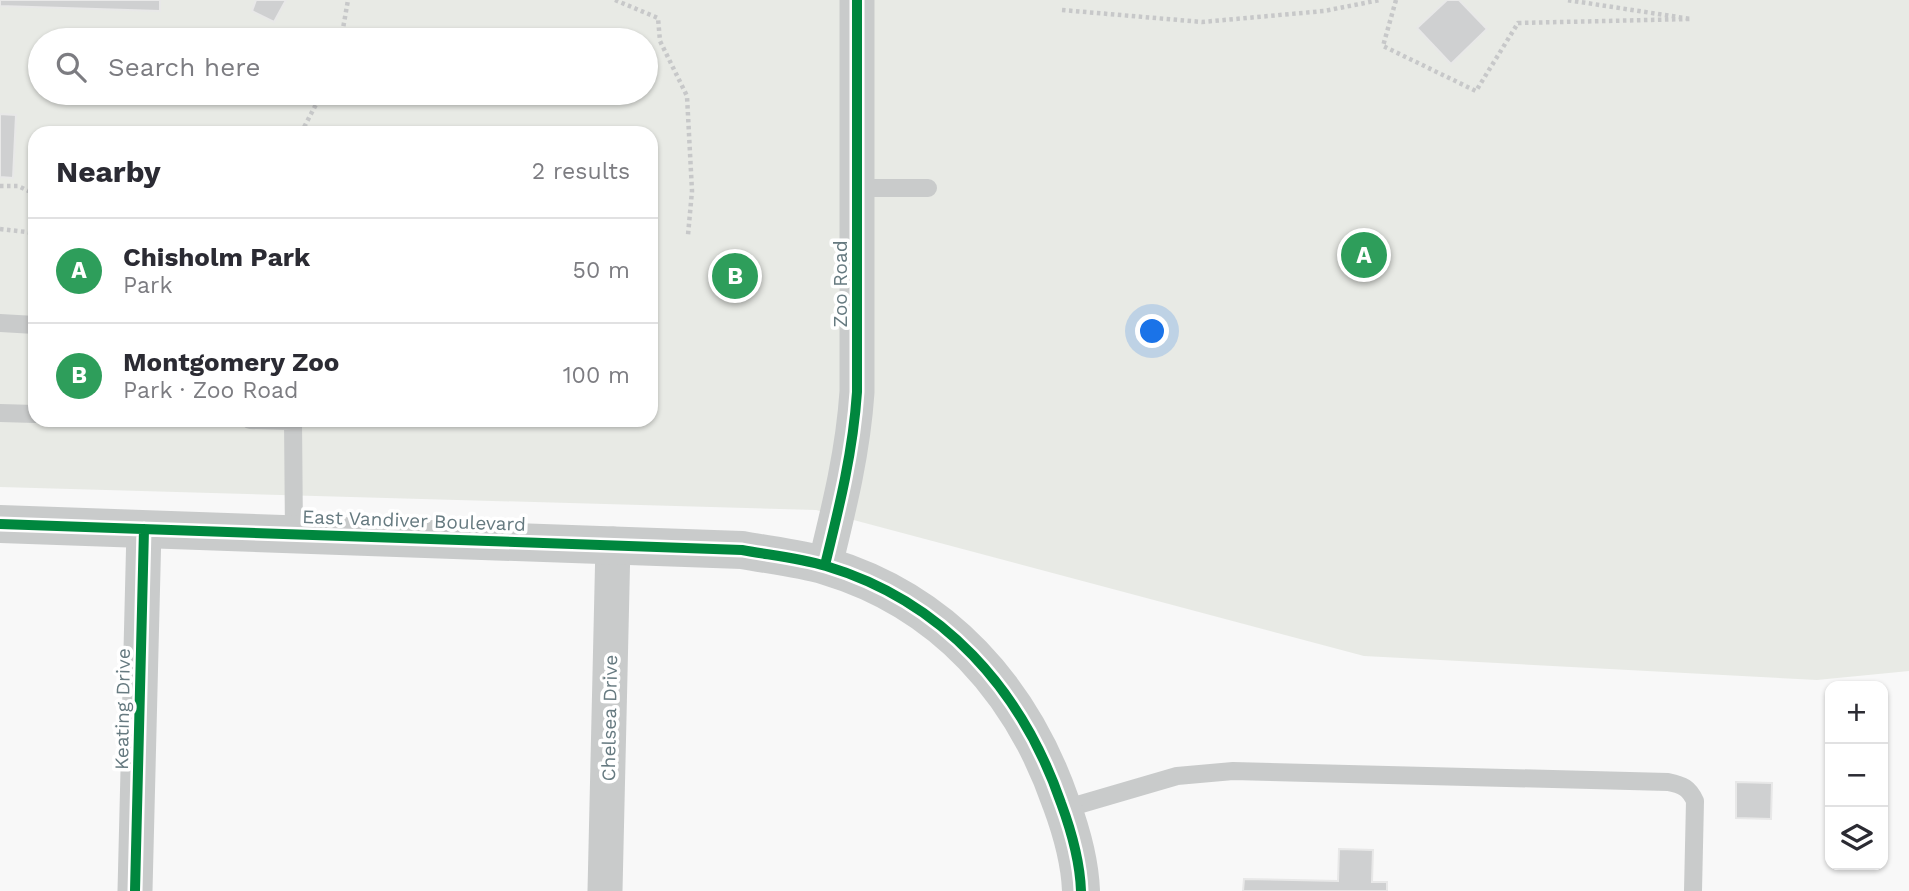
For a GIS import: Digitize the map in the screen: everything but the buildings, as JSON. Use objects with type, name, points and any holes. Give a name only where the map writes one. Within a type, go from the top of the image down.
[{"type":"street","name":"Zoo Road","points":[[825,565],[854,431],[857,367],[857,0]]},
{"type":"street","name":"East Vandiver Boulevard","points":[[0,524],[742,550],[825,565],[880,588],[932,619],[971,653],[1002,686],[1031,731],[1051,772],[1064,809],[1081,878],[1081,891]]},
{"type":"street","name":"Keating Drive","points":[[135,891],[144,529]]},
{"type":"street","name":"Chelsea Drive","points":[[605,891],[613,544]]},
{"type":"lane","points":[[858,188],[928,188]]},
{"type":"lane","points":[[0,323],[28,325]]},
{"type":"lane","points":[[0,413],[28,414]]},
{"type":"lane","points":[[293,427],[293,534]]},
{"type":"lane","points":[[1064,809],[1177,776],[1233,771],[1668,782],[1683,785],[1691,792],[1695,801],[1693,891]]},
{"type":"path","points":[[343,28],[348,0]]},
{"type":"path","points":[[615,0],[657,18],[660,41],[687,96],[692,191],[688,235]]},
{"type":"path","points":[[1062,10],[1202,22],[1324,11],[1380,0]]},
{"type":"path","points":[[1396,0],[1383,46],[1476,91],[1518,23],[1690,19],[1567,0]]},
{"type":"path","points":[[305,126],[316,105]]},
{"type":"path","points":[[0,186],[18,186],[28,191]]},
{"type":"path","points":[[0,229],[28,232]]},
{"type":"shaded area","points":[[0,0],[1909,0],[1909,671],[1817,680],[1364,656],[816,510],[0,487]]},
{"type":"cycle path","points":[[825,565],[849,458],[857,392],[857,0]]},
{"type":"cycle path","points":[[0,524],[742,550],[826,566],[868,582],[907,602],[973,655],[1000,688],[1024,723],[1045,762],[1068,824],[1079,869],[1081,891]]},
{"type":"cycle path","points":[[135,891],[144,529]]},
{"type":"place","name":"Chisholm Park","points":[[1364,255]]},
{"type":"place","name":"Montgomery Zoo","points":[[735,276]]}]
